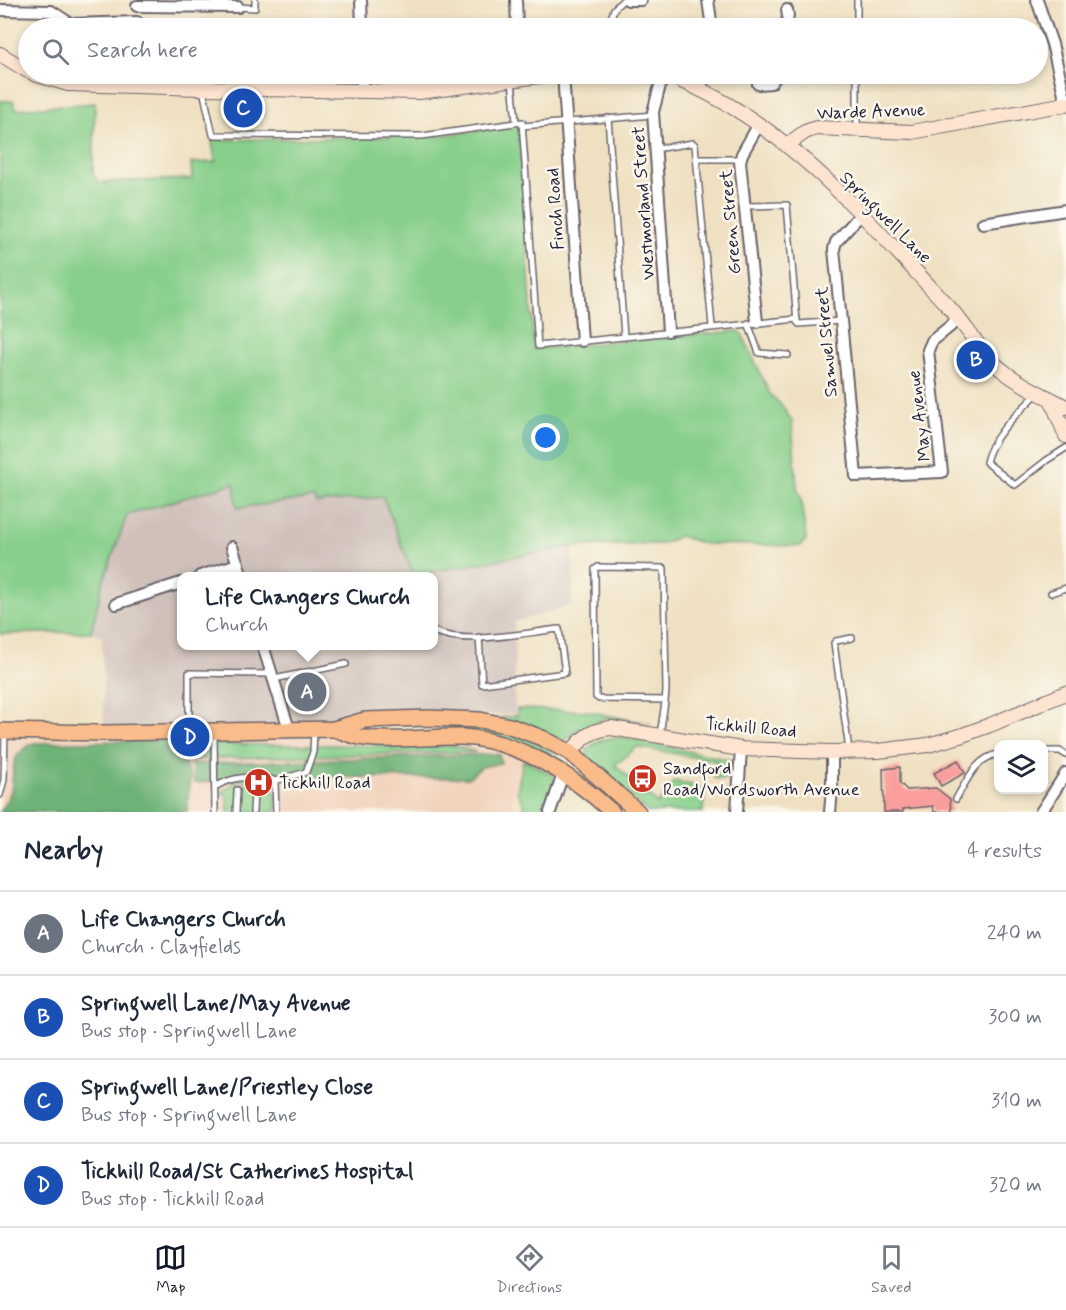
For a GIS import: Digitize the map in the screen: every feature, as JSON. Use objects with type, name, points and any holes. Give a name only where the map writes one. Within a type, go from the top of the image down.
[{"type":"main road","points":[[3,731],[104,733],[333,729],[365,720],[428,718],[480,720],[510,726],[542,738],[571,753],[638,812]]},
{"type":"main road","points":[[333,729],[364,738],[462,737],[486,740],[522,752],[563,774],[593,794],[612,812]]},
{"type":"main road","points":[[563,774],[571,753]]},
{"type":"street","points":[[56,0],[56,13]]},
{"type":"street","points":[[362,0],[362,18]]},
{"type":"street","points":[[516,0],[517,18]]},
{"type":"street","points":[[628,0],[641,0]]},
{"type":"street","points":[[708,0],[711,18]]},
{"type":"street","points":[[1037,0],[1043,18]]},
{"type":"street","points":[[137,3],[238,7]]},
{"type":"street","points":[[1,7],[51,11],[63,18]]},
{"type":"street","points":[[787,10],[788,18]]},
{"type":"street","points":[[1048,32],[1066,103]]},
{"type":"street","points":[[0,54],[18,65]]},
{"type":"street","points":[[170,84],[203,88],[419,92],[472,84]]},
{"type":"street","points":[[362,84],[362,91]]},
{"type":"street","name":"Finch Road","points":[[563,84],[582,341]]},
{"type":"street","name":"Westmorland Street","points":[[661,84],[653,115],[668,331]]},
{"type":"street","name":"Springwell Lane","points":[[686,84],[727,104],[787,145],[861,214],[959,319],[995,364],[1008,375],[1066,407]]},
{"type":"street","points":[[700,90],[702,84]]},
{"type":"street","name":"Warde Avenue","points":[[787,145],[804,132],[816,128],[912,132],[1066,103]]},
{"type":"street","name":"Green Street","points":[[752,322],[741,159],[759,124]]},
{"type":"street","points":[[983,223],[1066,210]]},
{"type":"street","name":"Samuel Street","points":[[856,476],[834,249],[836,242],[861,214]]},
{"type":"street","name":"May Avenue","points":[[856,476],[942,472],[928,350],[932,341],[959,319]]},
{"type":"street","points":[[1051,399],[1066,436]]},
{"type":"street","points":[[232,547],[241,572]]},
{"type":"street","points":[[213,572],[238,564]]},
{"type":"street","points":[[116,604],[177,584]]},
{"type":"street","points":[[265,650],[290,729]]},
{"type":"street","name":"Tickhill Road","points":[[571,753],[580,740],[590,732],[611,728],[741,749],[832,752],[888,750],[928,745],[990,725],[1066,693]]},
{"type":"street","points":[[737,812],[741,749]]},
{"type":"street","points":[[830,812],[832,752]]},
{"type":"street","points":[[1041,812],[1066,773]]},
{"type":"street","points":[[550,812],[563,774]]},
{"type":"street","points":[[1052,794],[1066,793]]},
{"type":"lane","points":[[238,7],[255,8],[255,0]]},
{"type":"lane","points":[[611,18],[614,9],[623,0]]},
{"type":"lane","points":[[856,0],[857,18]]},
{"type":"lane","points":[[516,122],[518,84]]},
{"type":"lane","points":[[857,84],[857,129]]},
{"type":"lane","points":[[203,88],[215,135],[422,136],[522,122],[538,346],[712,326],[797,319]]},
{"type":"lane","points":[[522,126],[653,115]]},
{"type":"lane","points":[[608,118],[624,336]]},
{"type":"lane","points":[[655,149],[693,143],[712,326]]},
{"type":"lane","points":[[696,159],[741,159]]},
{"type":"lane","points":[[745,206],[787,205],[799,324],[841,321]]},
{"type":"lane","points":[[752,322],[759,353],[788,355]]},
{"type":"lane","points":[[1038,392],[1005,427],[990,450],[986,462],[1015,485],[1047,459],[1066,448]]},
{"type":"lane","points":[[659,736],[665,700],[664,568],[598,567],[595,569],[596,697],[599,699],[665,700]]},
{"type":"lane","points":[[1051,593],[1066,588]]},
{"type":"lane","points":[[438,633],[448,637],[479,637],[559,629],[565,673],[482,684],[479,637]]},
{"type":"lane","points":[[849,752],[834,643],[838,640],[852,638]]},
{"type":"lane","points":[[189,731],[189,674],[273,677],[346,664]]},
{"type":"lane","points":[[215,787],[236,777],[274,781],[306,772],[313,752],[314,729]]},
{"type":"lane","points":[[0,795],[4,780],[3,731]]},
{"type":"lane","points":[[213,731],[215,812]]},
{"type":"lane","points":[[1048,751],[1060,751],[1066,755]]},
{"type":"lane","points":[[956,798],[975,766],[994,755]]},
{"type":"lane","points":[[274,781],[277,790],[276,812]]},
{"type":"lane","points":[[236,812],[237,790]]},
{"type":"lane","points":[[253,812],[254,790]]},
{"type":"shaded area","points":[[234,483],[237,508],[314,498],[316,503],[383,497],[412,572],[177,572],[177,650],[438,650],[438,572],[430,572],[574,546],[572,605],[514,622],[515,714],[104,733],[102,635],[91,632],[102,585],[127,515]]},
{"type":"shaded area","name":"Tickhill Road","points":[[334,729],[364,738],[462,737],[522,752],[511,812],[0,812],[0,731]]},
{"type":"green space","points":[[0,101],[13,101],[16,109],[95,103],[93,175],[99,182],[192,179],[191,163],[215,162],[212,140],[436,136],[519,126],[534,349],[738,331],[741,332],[770,394],[792,421],[797,488],[801,498],[806,540],[800,546],[704,544],[680,536],[662,544],[574,546],[430,572],[412,572],[383,497],[316,503],[314,498],[237,508],[234,483],[127,515],[102,585],[91,632],[0,634]]},
{"type":"green space","points":[[517,709],[587,711],[651,724],[606,718],[575,731],[565,742],[499,718],[517,716]]},
{"type":"green space","points":[[481,725],[511,732],[539,744],[555,757],[556,762],[473,732]]},
{"type":"green space","points":[[622,737],[730,760],[734,765],[733,780],[714,778],[715,761],[637,747],[615,765],[658,804],[674,781],[705,788],[703,812],[648,812],[588,758],[587,750],[595,743]]},
{"type":"green space","points":[[169,740],[175,742],[190,777],[187,812],[0,812],[11,791],[16,757],[34,743]]},
{"type":"green space","points":[[183,744],[455,746],[476,752],[189,759]]},
{"type":"green space","points":[[499,754],[501,763],[482,767],[468,778],[297,777],[194,783],[192,764]]},
{"type":"green space","points":[[523,760],[552,774],[555,782],[546,812],[524,812],[525,807],[517,792]]},
{"type":"green space","points":[[264,783],[276,793],[276,812],[228,812],[227,795],[220,793],[233,784]]},
{"type":"building","points":[[958,760],[965,773],[941,786],[934,773]]},
{"type":"building","points":[[900,767],[900,783],[907,790],[936,788],[950,799],[951,812],[934,812],[933,806],[903,809],[903,812],[884,812],[883,769]]},
{"type":"place","name":"Springwell Lane/Priestley Close","points":[[243,108]]},
{"type":"place","name":"Springwell Lane/May Avenue","points":[[976,360]]},
{"type":"place","name":"Life Changers Church","points":[[307,692]]},
{"type":"place","name":"Tickhill Road/St Catherines Hospital","points":[[190,737]]},
{"type":"place","name":"Sandford Road/Wordsworth Avenue","points":[[642,778]]},
{"type":"place","name":"Tickhill Road","points":[[258,782]]}]
